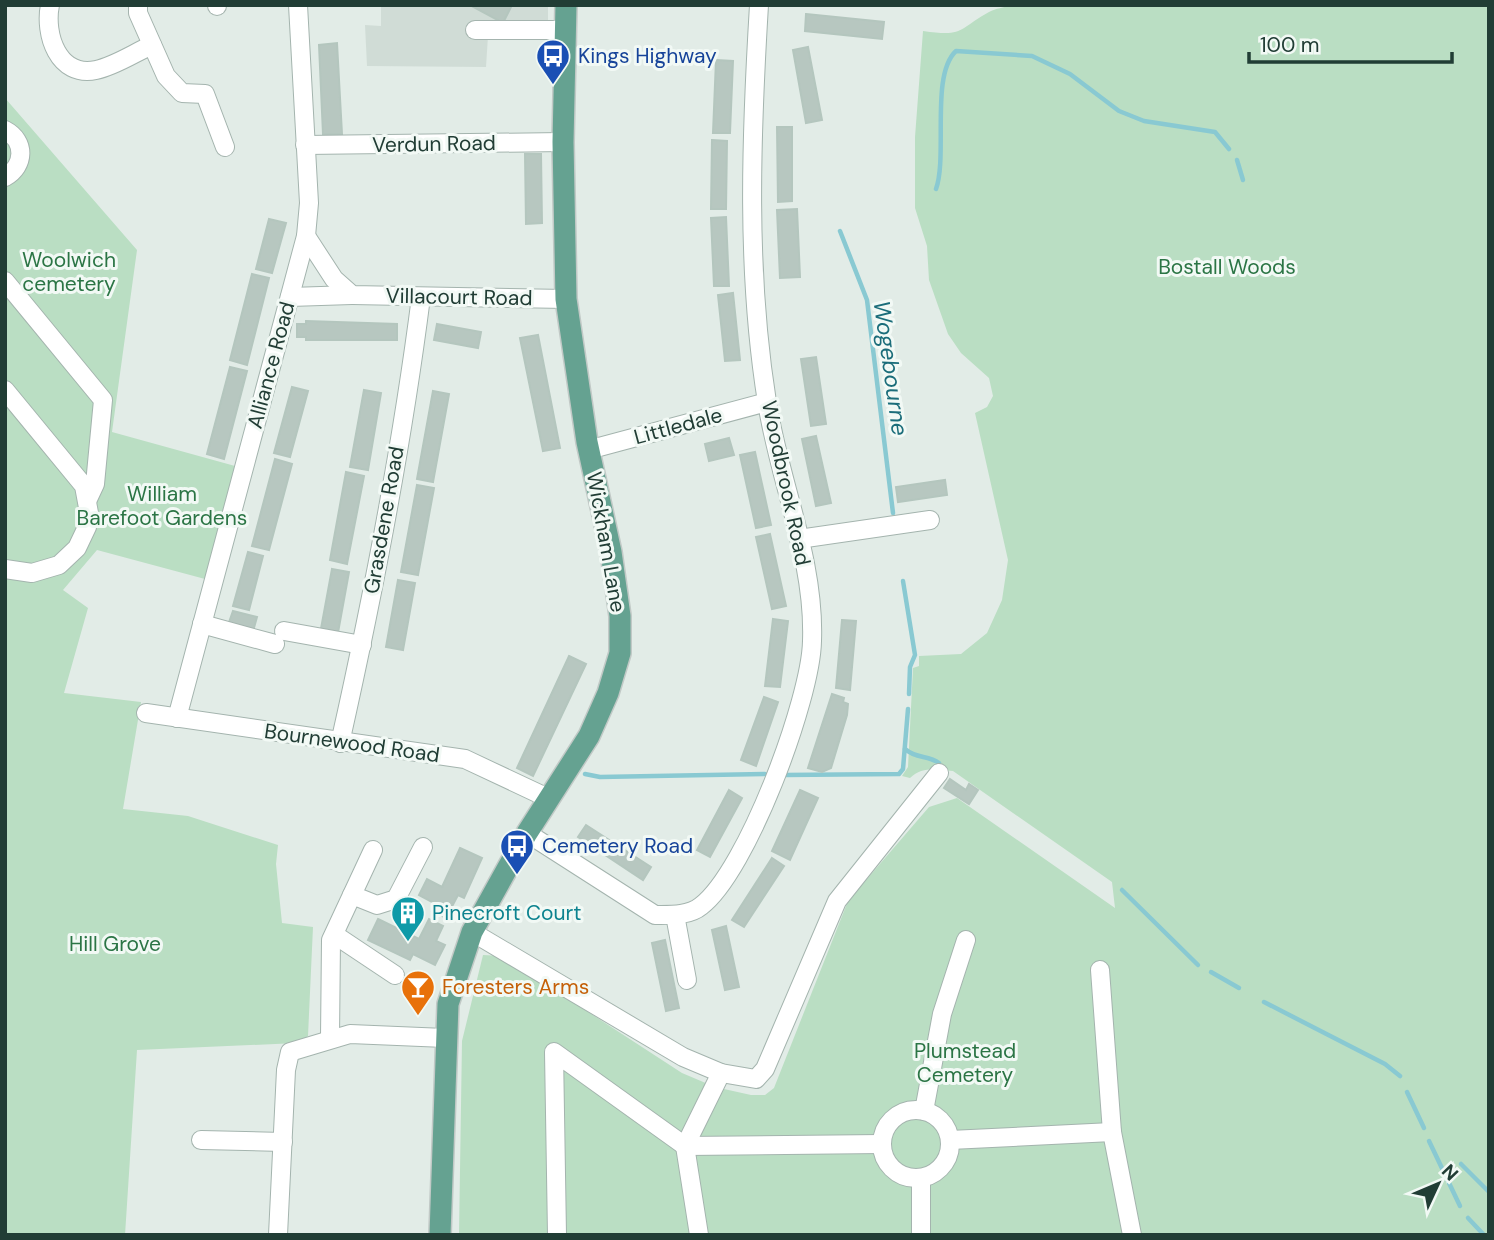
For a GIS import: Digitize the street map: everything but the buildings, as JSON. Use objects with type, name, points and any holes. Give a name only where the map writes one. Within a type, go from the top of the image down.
[{"type":"main road","name":"Wickham Lane","points":[[440,1235],[448,1004],[472,932],[527,833],[600,714],[620,653],[620,616],[611,552],[588,450],[566,299],[563,142],[566,5]]},
{"type":"street","points":[[50,5],[48,32],[53,46],[61,60],[78,69],[94,70],[152,45]]},
{"type":"street","points":[[138,5],[138,13],[173,87],[182,93],[205,94],[225,147]]},
{"type":"street","name":"Alliance Road","points":[[177,718],[306,236],[309,203],[298,5]]},
{"type":"street","name":"Woodbrook Road","points":[[675,915],[702,906],[717,889],[745,843],[797,719],[812,642],[808,584],[767,402],[751,208],[759,5]]},
{"type":"street","points":[[475,30],[565,30]]},
{"type":"street","points":[[5,120],[11,134],[20,144],[21,160],[5,177]]},
{"type":"street","name":"Verdun Road","points":[[305,145],[563,142]]},
{"type":"street","points":[[306,236],[334,279],[352,295]]},
{"type":"street","points":[[5,281],[103,400],[95,484],[88,499]]},
{"type":"street","name":"Villacourt Road","points":[[290,297],[352,295],[566,299]]},
{"type":"street","name":"Grasdene Road","points":[[340,743],[362,645],[410,383],[421,297]]},
{"type":"street","points":[[5,390],[84,486],[88,499],[87,527],[77,548],[68,558],[59,565],[32,573],[5,569]]},
{"type":"street","name":"Littledale","points":[[588,450],[767,402]]},
{"type":"street","points":[[799,539],[930,520]]},
{"type":"street","points":[[202,624],[279,638],[362,645]]},
{"type":"street","name":"Bournewood Road","points":[[146,713],[465,759],[550,799]]},
{"type":"street","points":[[472,932],[682,1057],[721,1073],[756,1079],[765,1069],[837,901],[939,773]]},
{"type":"street","points":[[527,833],[655,915],[675,915],[687,981]]},
{"type":"street","points":[[352,895],[377,905],[396,899],[423,847]]},
{"type":"street","points":[[330,1038],[330,947],[373,850]]},
{"type":"street","points":[[335,935],[396,975]]},
{"type":"street","points":[[924,1111],[942,1014],[966,940]]},
{"type":"street","points":[[1100,970],[1112,1132],[1132,1235]]},
{"type":"street","points":[[278,1235],[287,1055],[294,1049],[351,1034],[446,1038]]},
{"type":"street","points":[[556,1235],[554,1052],[685,1146],[882,1144]]},
{"type":"street","points":[[699,1235],[685,1146],[721,1073]]},
{"type":"street","points":[[914,1110],[924,1111],[942,1122],[950,1140],[946,1160],[931,1175],[921,1178],[898,1173],[884,1155],[882,1144],[883,1134],[895,1117],[914,1110]]},
{"type":"street","points":[[950,1140],[1112,1132]]},
{"type":"street","points":[[201,1140],[283,1142]]},
{"type":"street","points":[[921,1178],[921,1235]]},
{"type":"shaded area","points":[[381,5],[548,5],[548,37],[488,36],[486,67],[367,66],[365,25],[381,26]]},
{"type":"green space","name":"Bostall Woods","points":[[1010,5],[1489,5],[1489,1235],[459,1235],[462,1041],[483,955],[502,956],[682,1073],[715,1087],[751,1095],[765,1095],[774,1088],[848,901],[929,807],[957,798],[1115,908],[1112,882],[953,771],[930,769],[910,778],[902,776],[908,767],[913,668],[919,666],[919,656],[961,654],[987,633],[1002,600],[1008,560],[975,413],[987,407],[993,396],[989,378],[961,353],[948,334],[929,280],[927,246],[915,208],[915,137],[923,31],[953,32],[965,28],[992,11]]},
{"type":"green space","points":[[5,98],[137,250],[112,432],[235,466],[205,579],[97,550],[63,590],[88,608],[64,693],[141,702],[123,809],[188,816],[278,845],[276,864],[282,923],[313,927],[308,1036],[297,1043],[137,1050],[125,1235],[5,1235]]},
{"type":"waterway","points":[[936,189],[941,156],[941,96],[948,62],[956,51],[1032,56],[1070,74],[1119,111],[1144,121],[1215,132],[1229,149]]},
{"type":"waterway","points":[[1237,160],[1243,180]]},
{"type":"waterway","name":"Wogebourne","points":[[840,231],[867,300],[893,513]]},
{"type":"waterway","name":"Wogebourne","points":[[903,581],[915,655],[910,667],[909,694]]},
{"type":"waterway","name":"Wogebourne","points":[[784,775],[899,774],[903,769],[908,709]]},
{"type":"waterway","points":[[905,749],[939,763]]},
{"type":"waterway","name":"Wogebourne","points":[[585,774],[600,777],[765,774]]},
{"type":"waterway","points":[[1122,890],[1198,965]]},
{"type":"waterway","points":[[1211,972],[1239,988]]},
{"type":"waterway","points":[[1264,1002],[1385,1064],[1400,1076]]},
{"type":"waterway","points":[[1407,1092],[1424,1128]]},
{"type":"waterway","points":[[1429,1141],[1460,1206]]},
{"type":"waterway","points":[[1461,1164],[1489,1192]]},
{"type":"waterway","points":[[1468,1218],[1484,1235]]},
{"type":"place","name":"Kings Highway","points":[[553,86]]},
{"type":"place","name":"Cemetery Road","points":[[517,876]]},
{"type":"place","name":"Pinecroft Court","points":[[408,943]]},
{"type":"place","name":"Foresters Arms","points":[[418,1017]]},
{"type":"park label","name":"Woolwich cemetery","points":[[69,272]]},
{"type":"park label","name":"William Barefoot Gardens","points":[[162,506]]},
{"type":"park label","name":"Hill Grove","points":[[115,944]]},
{"type":"park label","name":"Plumstead Cemetery","points":[[965,1063]]}]
